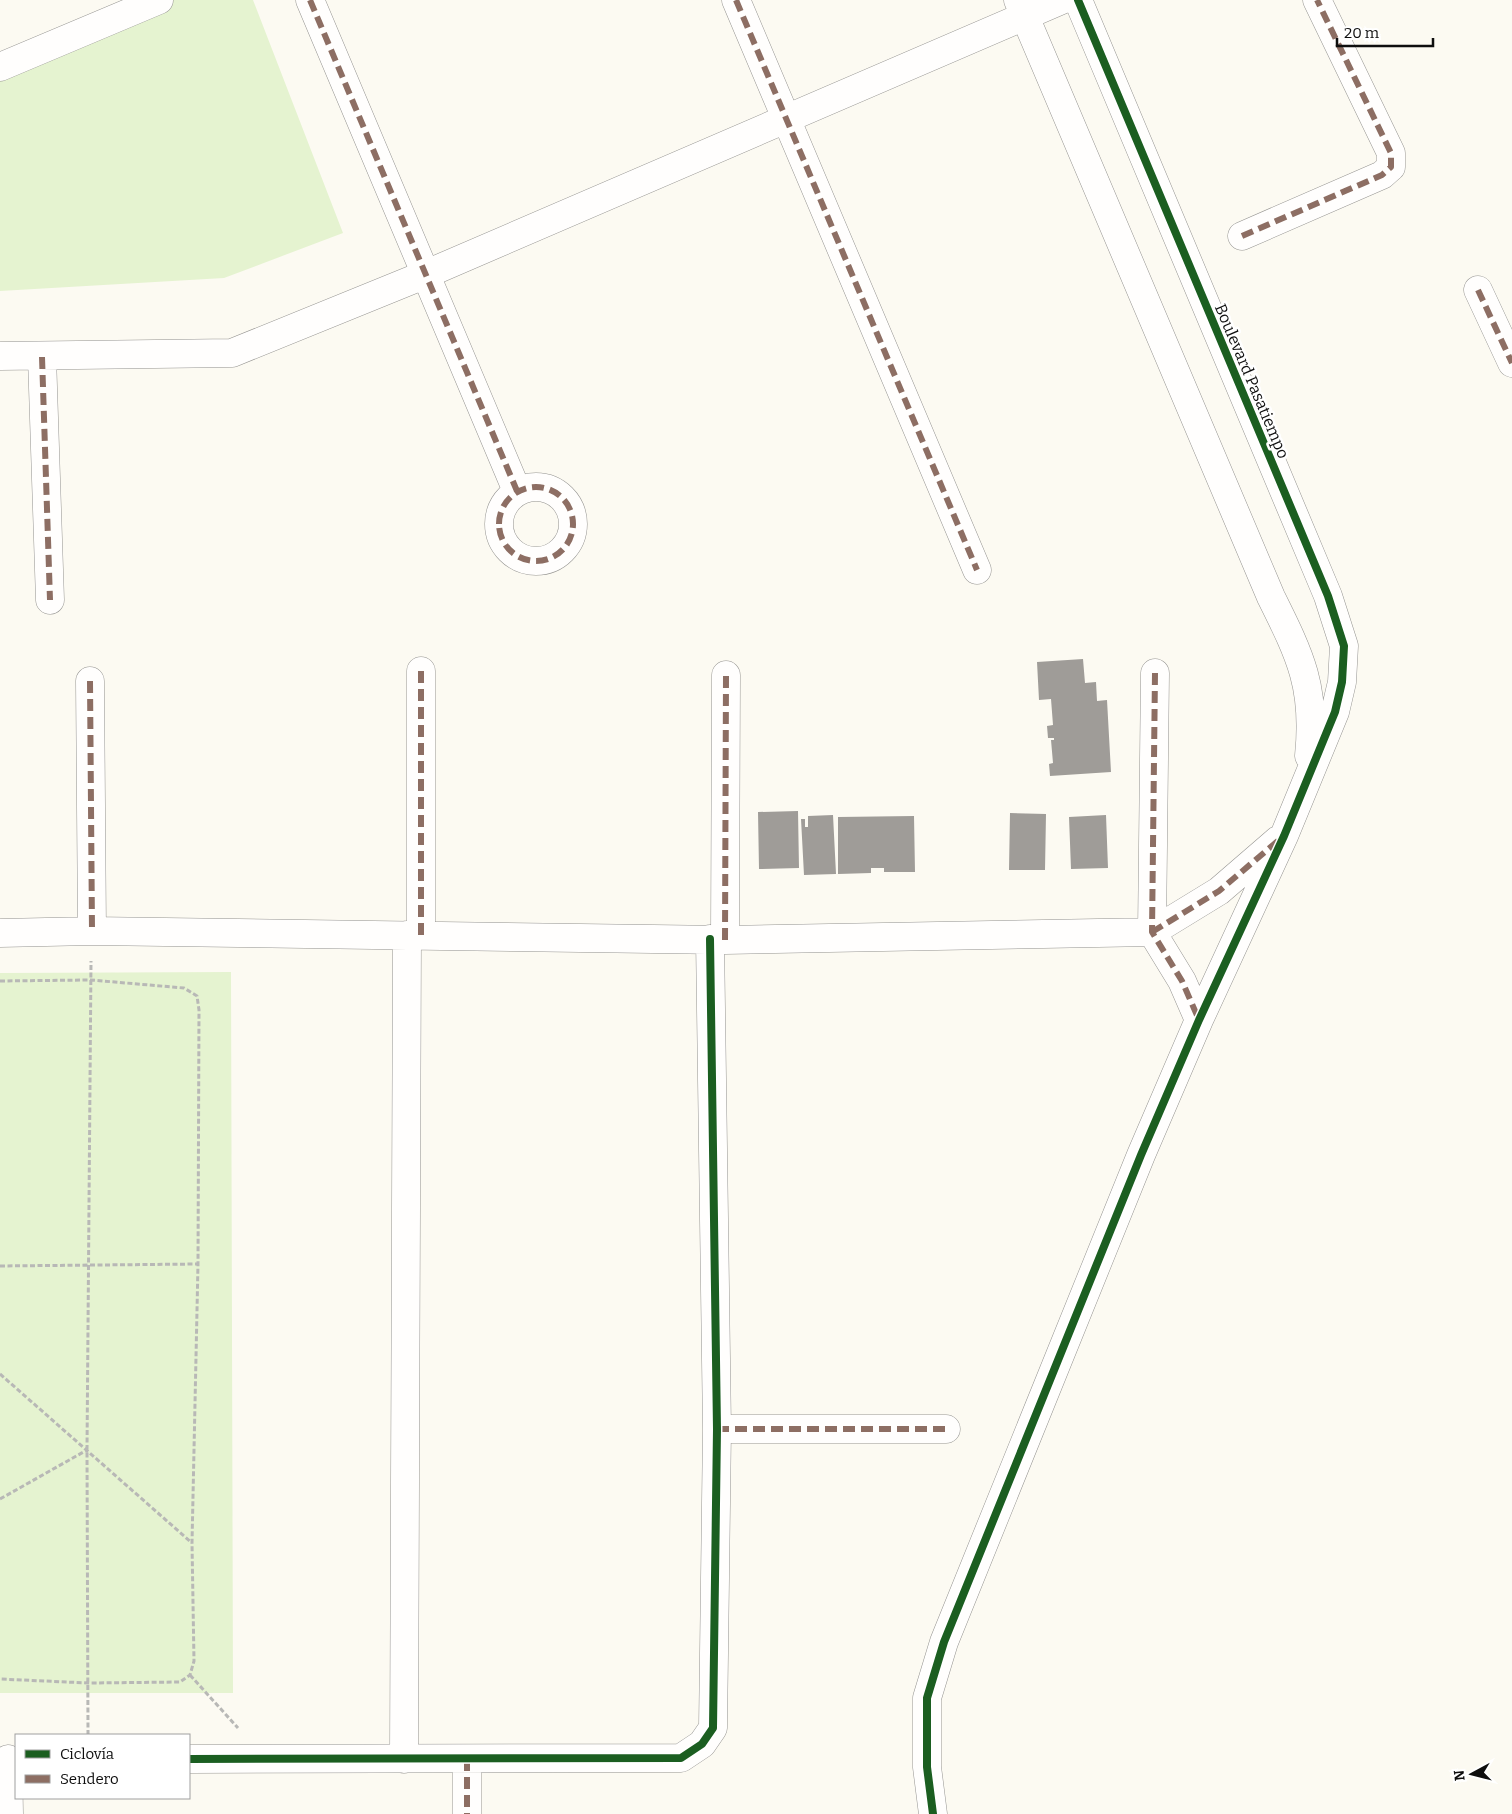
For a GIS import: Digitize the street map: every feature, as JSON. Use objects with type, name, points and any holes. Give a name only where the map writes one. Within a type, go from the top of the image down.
[{"type":"street","points":[[0,67],[159,0]]},
{"type":"street","points":[[310,0],[424,275],[517,491]]},
{"type":"street","points":[[736,0],[977,570]]},
{"type":"street","points":[[0,356],[232,353],[424,275],[785,118],[1021,8],[1062,0]]},
{"type":"street","name":"Boulevard Pasatiempo","points":[[1078,0],[1328,596],[1344,646],[1342,682],[1335,712],[1307,778]]},
{"type":"street","points":[[1242,236],[1382,175],[1391,167],[1391,153],[1317,0]]},
{"type":"street","points":[[933,1814],[927,1767],[927,1698],[944,1642],[1138,1164],[1199,1020],[1284,836],[1307,778],[1312,726],[1308,686],[1296,647],[1271,597],[1021,8]]},
{"type":"street","points":[[1478,290],[1512,363]]},
{"type":"street","points":[[42,356],[50,600]]},
{"type":"street","points":[[404,1759],[414,935],[421,671]]},
{"type":"street","points":[[1155,672],[1152,932],[1182,981],[1199,1020]]},
{"type":"street","points":[[190,1759],[681,1758],[702,1744],[713,1728],[715,1709],[717,1429],[717,939],[726,675]]},
{"type":"street","points":[[90,682],[92,931]]},
{"type":"street","points":[[0,933],[92,931],[717,939],[1152,932],[1219,891],[1284,836]]},
{"type":"street","points":[[717,1429],[946,1429]]},
{"type":"street","points":[[8,1759],[8,1814]]},
{"type":"street","points":[[467,1759],[468,1814]]},
{"type":"path","points":[[88,1734],[87,1450],[92,931]]},
{"type":"path","points":[[0,980],[91,980],[184,988],[197,996],[199,1010],[198,1264],[192,1543],[194,1661],[190,1675],[180,1682],[88,1683],[0,1679]]},
{"type":"path","points":[[0,1266],[198,1264]]},
{"type":"path","points":[[0,1374],[192,1543]]},
{"type":"path","points":[[0,1499],[87,1450]]},
{"type":"path","points":[[190,1675],[266,1759]]},
{"type":"green space","points":[[173,0],[253,0],[343,233],[224,278],[0,291],[0,80]]},
{"type":"green space","points":[[231,972],[233,1693],[0,1693],[0,973]]},
{"type":"building","points":[[1083,659],[1085,683],[1096,682],[1097,701],[1107,700],[1111,772],[1050,776],[1049,764],[1053,763],[1051,740],[1054,740],[1054,738],[1048,738],[1047,726],[1053,725],[1051,699],[1039,700],[1037,662]]},
{"type":"building","points":[[798,811],[799,868],[759,869],[758,812]]},
{"type":"building","points":[[1010,813],[1046,814],[1045,870],[1009,870]]},
{"type":"building","points":[[833,815],[836,874],[804,875],[801,819],[805,819],[805,827],[808,827],[808,816]]},
{"type":"building","points":[[1106,815],[1108,868],[1071,869],[1069,817]]},
{"type":"building","points":[[914,816],[915,872],[884,872],[884,868],[871,868],[871,873],[838,874],[838,817]]},
{"type":"marked path","points":[[310,0],[517,491]]},
{"type":"marked path","points":[[736,0],[977,570]]},
{"type":"marked path","points":[[1242,236],[1382,175],[1391,167],[1391,153],[1317,0]]},
{"type":"marked path","points":[[1478,290],[1512,363]]},
{"type":"marked path","points":[[42,357],[50,600]]},
{"type":"marked path","points":[[529,487],[543,487],[557,493],[567,503],[573,517],[573,524],[571,538],[557,555],[543,561],[529,561],[515,555],[505,545],[499,531],[499,517],[505,503],[515,493],[529,487]]},
{"type":"marked path","points":[[421,671],[421,935]]},
{"type":"marked path","points":[[1155,673],[1152,932],[1182,981],[1199,1020]]},
{"type":"marked path","points":[[725,940],[726,675]]},
{"type":"marked path","points":[[90,681],[92,931]]},
{"type":"marked path","points":[[1152,932],[1219,891],[1279,840]]},
{"type":"marked path","points":[[717,1429],[946,1429]]},
{"type":"marked path","points":[[467,1759],[467,1814]]},
{"type":"cycle path","points":[[933,1814],[927,1767],[927,1698],[944,1642],[1141,1155],[1199,1020],[1284,836],[1335,712],[1342,682],[1344,646],[1328,596],[1078,0]]},
{"type":"cycle path","points":[[190,1759],[681,1758],[702,1744],[713,1728],[717,1429],[710,939]]}]
